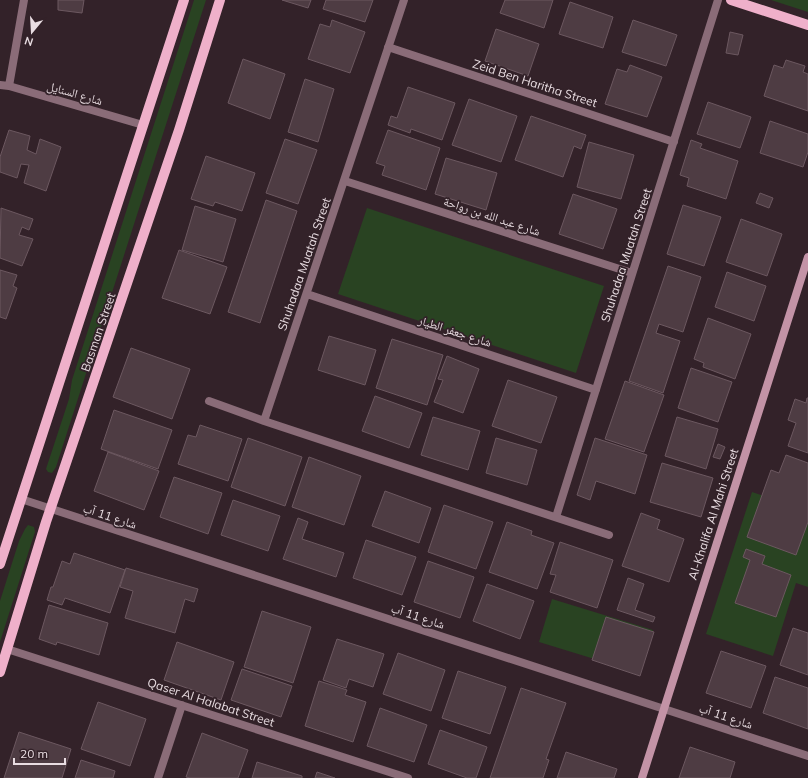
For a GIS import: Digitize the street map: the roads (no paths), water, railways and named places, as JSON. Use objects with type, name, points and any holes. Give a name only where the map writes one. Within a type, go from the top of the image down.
[{"type":"main road","name":"Basman Street","points":[[0,564],[184,0]]},
{"type":"main road","name":"Basman Street","points":[[0,672],[51,509],[179,130],[220,0]]},
{"type":"main road","points":[[731,0],[808,25]]},
{"type":"street","points":[[9,86],[24,0]]},
{"type":"street","name":"Shuhadaa Muatah Street","points":[[264,421],[404,0]]},
{"type":"street","name":"Shuhadaa Muatah Street","points":[[556,517],[718,0]]},
{"type":"street","name":"Zeid Ben Haritha Street","points":[[388,47],[674,142]]},
{"type":"street","name":"شارع السنايل","points":[[0,85],[9,86],[143,125]]},
{"type":"street","name":"شارع عبد الله بن رواحة","points":[[345,181],[632,273]]},
{"type":"street","name":"Al-Khalifa Al Mahi Street","points":[[642,778],[808,257]]},
{"type":"street","name":"شارع جعفر الطيار","points":[[307,294],[596,390]]},
{"type":"street","points":[[209,402],[609,534]]},
{"type":"street","name":"شارع 11 آب","points":[[20,499],[808,756]]},
{"type":"street","name":"Qaser Al Halabat Street","points":[[7,649],[408,778]]},
{"type":"street","points":[[158,778],[182,705]]}]
